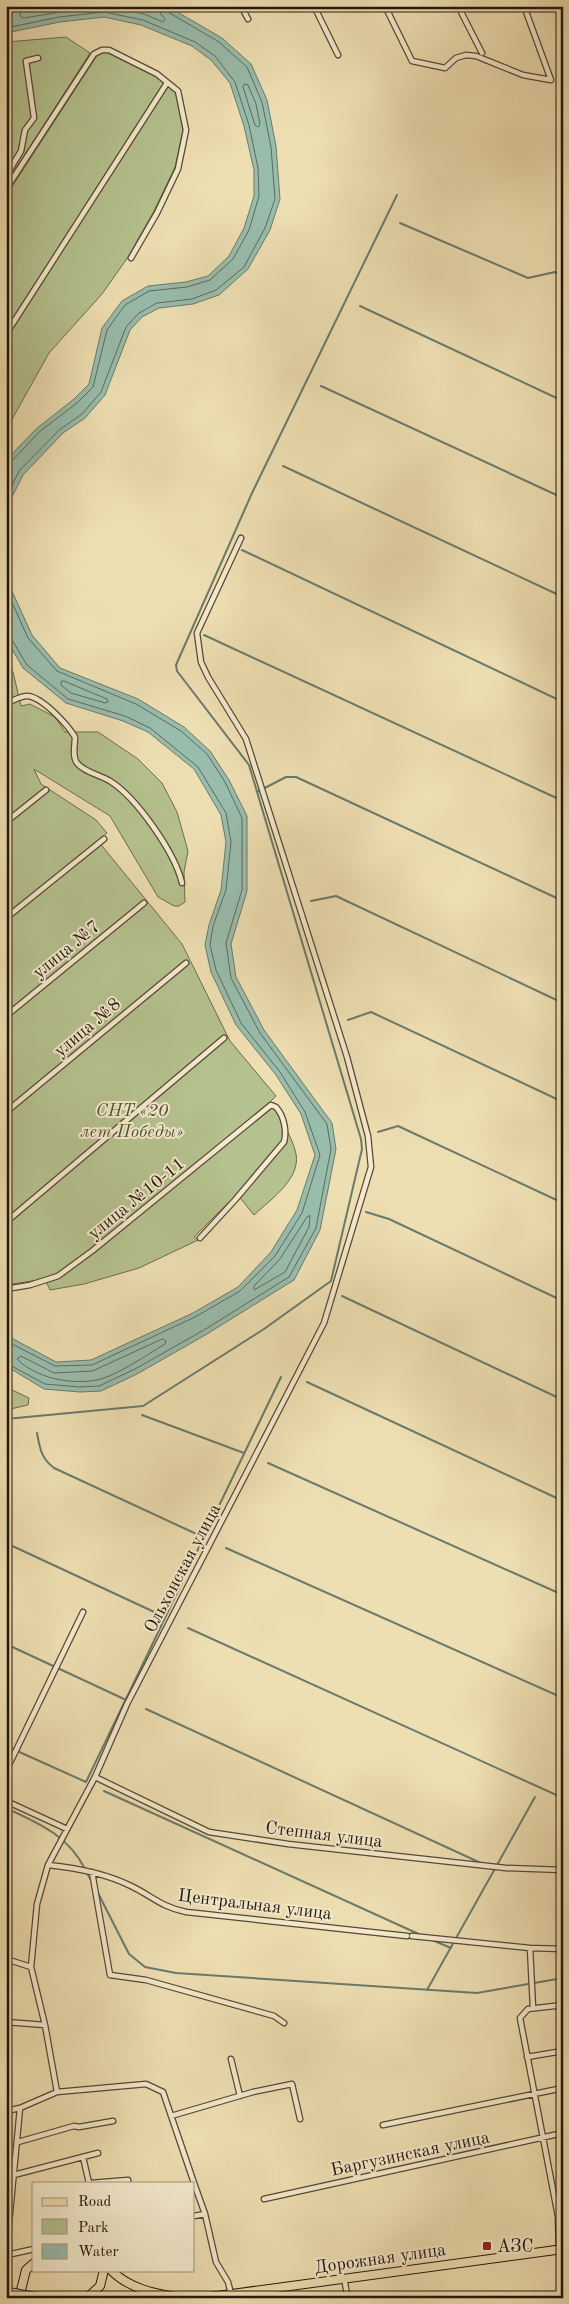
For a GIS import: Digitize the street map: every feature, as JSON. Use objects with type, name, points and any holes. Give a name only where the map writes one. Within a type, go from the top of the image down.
[{"type":"main road","name":"Дорожная улица","points":[[202,2298],[561,2249]]},
{"type":"main road","points":[[19,2295],[26,2270],[32,2265]]},
{"type":"main road","points":[[87,2298],[100,2286],[104,2272]]},
{"type":"main road","points":[[113,2272],[118,2278],[139,2288],[181,2298]]},
{"type":"main road","points":[[6,2292],[44,2298]]},
{"type":"street","points":[[241,6],[248,19]]},
{"type":"street","points":[[314,6],[338,55]]},
{"type":"street","points":[[385,6],[412,61],[445,68],[456,58],[476,56],[523,75],[551,80],[524,6]]},
{"type":"street","points":[[458,6],[482,53]]},
{"type":"street","points":[[6,189],[94,54],[102,50],[109,50],[157,74],[178,91],[186,130],[178,169],[157,213],[131,258]]},
{"type":"street","points":[[6,176],[21,151],[25,130],[34,118],[26,61],[38,58]]},
{"type":"street","points":[[6,334],[167,84]]},
{"type":"street","name":"Ольхонская улица","points":[[57,2092],[45,2025],[31,1967],[37,1904],[48,1865],[95,1777],[127,1704],[324,1323],[371,1167],[371,1152],[347,1057],[246,738],[208,677],[197,645],[197,633],[241,538]]},
{"type":"street","points":[[6,703],[31,696],[57,714],[75,737],[74,759],[78,765],[111,782],[138,804],[178,868],[182,884]]},
{"type":"street","points":[[6,822],[46,790]]},
{"type":"street","points":[[6,918],[104,840]]},
{"type":"street","name":"улица №7","points":[[6,1016],[144,903]]},
{"type":"street","name":"улица №8","points":[[6,1112],[186,963]]},
{"type":"street","points":[[6,1222],[224,1038]]},
{"type":"street","name":"улица №10-11","points":[[6,1289],[30,1285],[58,1276],[271,1105],[276,1107],[281,1114],[285,1136],[284,1142],[200,1238]]},
{"type":"street","points":[[6,1771],[84,1612]]},
{"type":"street","name":"Степная улица","points":[[95,1777],[209,1832],[288,1844],[496,1867],[563,1870]]},
{"type":"street","points":[[6,1801],[67,1829]]},
{"type":"street","name":"Центральная улица","points":[[48,1865],[82,1868],[131,1886],[152,1900],[178,1910],[212,1916],[530,1948],[563,1949]]},
{"type":"street","points":[[92,1872],[110,1975],[146,1980],[274,2016],[284,2023]]},
{"type":"street","points":[[530,1948],[533,2008]]},
{"type":"street","points":[[6,1959],[31,1967]]},
{"type":"street","points":[[561,2249],[560,2216],[520,2018],[524,2012],[533,2008],[563,2005]]},
{"type":"street","points":[[6,2022],[45,2025]]},
{"type":"street","points":[[527,2057],[563,2051]]},
{"type":"street","points":[[231,2059],[240,2096]]},
{"type":"street","points":[[6,2111],[20,2108],[57,2092],[146,2084],[163,2092],[194,2182]]},
{"type":"street","points":[[171,2116],[240,2096],[292,2084],[300,2119]]},
{"type":"street","points":[[383,2125],[563,2088]]},
{"type":"street","points":[[20,2108],[7,2255],[32,2249]]},
{"type":"street","points":[[18,2142],[74,2126],[79,2127],[114,2121]]},
{"type":"street","name":"Баргузинская улица","points":[[264,2199],[563,2133]]},
{"type":"street","points":[[6,2177],[98,2153]]},
{"type":"street","points":[[83,2157],[90,2182]]},
{"type":"street","points":[[103,2182],[128,2180],[128,2182]]},
{"type":"street","points":[[195,2186],[205,2214],[216,2262],[228,2282],[231,2294]]},
{"type":"street","points":[[195,2216],[205,2214]]},
{"type":"street","points":[[323,2298],[347,2294],[344,2278]]},
{"type":"green space","points":[[66,37],[90,53],[6,184],[6,42]]},
{"type":"green space","points":[[106,52],[155,76],[176,92],[183,130],[175,167],[154,211],[128,257],[102,294],[49,353],[6,430],[6,196],[98,54]]},
{"type":"green space","name":"СНТ «20 лет Победы»","points":[[6,659],[13,672],[21,706],[30,704],[55,717],[65,732],[98,732],[138,759],[162,783],[177,812],[188,851],[184,872],[185,902],[179,906],[174,906],[158,897],[110,816],[34,769],[41,784],[96,820],[107,833],[98,841],[182,944],[230,1041],[276,1096],[269,1103],[275,1108],[293,1144],[297,1160],[295,1169],[284,1187],[254,1215],[237,1194],[194,1237],[198,1240],[139,1268],[84,1284],[50,1290],[45,1279],[6,1285]]},
{"type":"green space","points":[[6,1387],[29,1398],[28,1405],[6,1410]]},
{"type":"water","points":[[22,6],[167,6],[222,38],[251,64],[267,100],[276,146],[280,199],[270,230],[248,269],[219,295],[193,304],[159,308],[142,317],[130,330],[105,395],[85,418],[63,433],[23,475],[7,507],[6,514],[6,460],[36,429],[74,399],[89,384],[102,328],[122,301],[148,286],[186,282],[208,276],[229,256],[244,228],[254,196],[254,170],[244,126],[230,83],[211,60],[192,46],[141,25],[104,17],[60,22],[6,33],[6,10]]},
{"type":"water","points":[[6,561],[11,589],[32,635],[60,668],[138,699],[184,727],[210,751],[229,780],[247,816],[247,891],[231,944],[236,977],[264,1030],[332,1123],[336,1149],[320,1230],[294,1280],[207,1334],[137,1374],[101,1391],[80,1392],[44,1389],[6,1366],[6,1335],[56,1362],[91,1360],[193,1313],[238,1287],[271,1252],[297,1210],[315,1155],[301,1114],[276,1075],[236,1025],[211,972],[205,945],[209,925],[221,890],[226,842],[221,815],[194,769],[148,732],[123,721],[66,703],[23,668],[6,639]]},
{"type":"waterway","points":[[6,1419],[143,1406],[264,1329],[331,1281],[362,1149],[361,1139],[249,765],[177,671],[176,665],[252,493],[397,195]]},
{"type":"waterway","points":[[400,223],[528,278],[555,272],[559,274],[563,281]]},
{"type":"waterway","points":[[360,306],[563,401]]},
{"type":"waterway","points":[[321,386],[563,498]]},
{"type":"waterway","points":[[283,466],[563,597]]},
{"type":"waterway","points":[[242,550],[563,702]]},
{"type":"waterway","points":[[204,635],[563,801]]},
{"type":"waterway","points":[[257,792],[286,777],[296,777],[563,901]]},
{"type":"waterway","points":[[311,901],[336,896],[563,1003]]},
{"type":"waterway","points":[[348,1020],[371,1012],[563,1102]]},
{"type":"waterway","points":[[378,1132],[398,1126],[563,1203]]},
{"type":"waterway","points":[[366,1212],[389,1219],[563,1301]]},
{"type":"waterway","points":[[342,1296],[563,1400]]},
{"type":"waterway","points":[[6,1746],[86,1782],[281,1377]]},
{"type":"waterway","points":[[307,1382],[563,1501]]},
{"type":"waterway","points":[[142,1415],[244,1453]]},
{"type":"waterway","points":[[37,1433],[42,1453],[46,1461],[54,1468],[203,1537]]},
{"type":"waterway","points":[[268,1463],[563,1595]]},
{"type":"waterway","points":[[6,1543],[165,1617]]},
{"type":"waterway","points":[[226,1548],[563,1698]]},
{"type":"waterway","points":[[188,1628],[563,1798]]},
{"type":"waterway","points":[[6,1644],[124,1699]]},
{"type":"waterway","points":[[146,1709],[483,1864]]},
{"type":"waterway","points":[[104,1791],[423,1936]]},
{"type":"waterway","points":[[427,1990],[535,1797]]},
{"type":"waterway","points":[[6,1808],[51,1831],[70,1847],[85,1869]]},
{"type":"waterway","points":[[87,1873],[92,1882]]},
{"type":"waterway","points":[[98,1893],[129,1954],[145,1967],[176,1973],[477,1993],[563,1978]]},
{"type":"waterway","points":[[432,1940],[451,1948]]},
{"type":"place","name":"АЗС","points":[[487,2246]]}]
